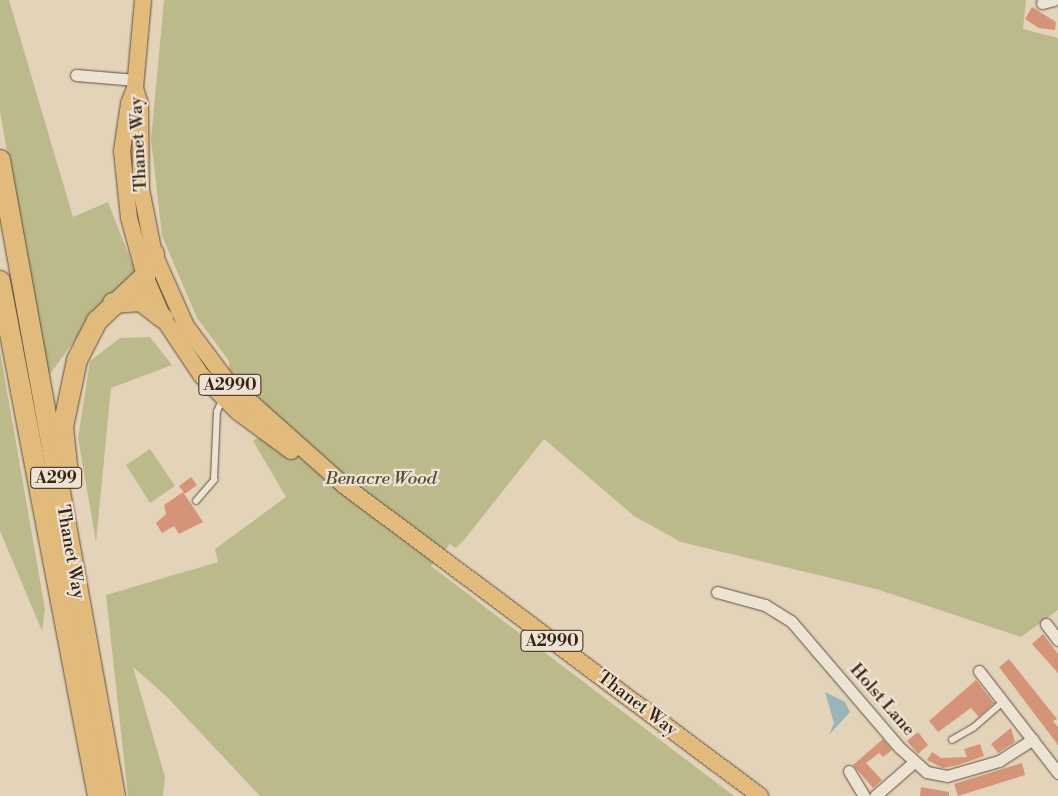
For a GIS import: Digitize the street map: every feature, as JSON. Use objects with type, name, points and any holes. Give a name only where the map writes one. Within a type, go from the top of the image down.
[{"type":"highway","name":"Thanet Way","points":[[0,160],[115,796]]},
{"type":"highway","points":[[86,643],[84,584],[63,427],[76,360],[93,328],[113,303],[145,276],[154,254]]},
{"type":"highway","name":"Thanet Way","points":[[0,281],[98,796]]},
{"type":"highway","points":[[113,303],[141,301],[163,318]]},
{"type":"highway","points":[[0,302],[12,348]]},
{"type":"main road","name":"Thanet Way","points":[[143,0],[136,84],[123,133],[124,180],[130,224],[145,276],[163,318],[194,367],[223,398],[266,435],[345,486]]},
{"type":"main road","name":"Thanet Way","points":[[136,84],[140,104],[141,190],[154,254],[178,312],[214,367],[254,408],[345,486],[760,796]]},
{"type":"street","points":[[1042,3],[1054,0]]},
{"type":"street","points":[[76,75],[136,84]]},
{"type":"street","name":"Holst Lane","points":[[716,592],[765,605],[790,621],[914,762],[932,774],[947,776],[1005,758],[1033,739]]},
{"type":"street","points":[[1046,624],[1057,638]]},
{"type":"street","points":[[979,671],[1058,773]]},
{"type":"street","points":[[875,796],[914,762]]},
{"type":"street","points":[[849,771],[864,796]]},
{"type":"lane","points":[[196,501],[214,480],[217,412],[223,398]]},
{"type":"lane","points":[[952,740],[973,728],[1003,702]]},
{"type":"green space","points":[[0,0],[9,0],[73,217],[108,202],[135,271],[94,314],[47,378],[0,112]]},
{"type":"green space","name":"Benacre Wood","points":[[164,0],[1026,0],[1023,29],[1058,38],[1058,610],[1021,637],[876,589],[681,542],[634,516],[544,439],[464,540],[456,548],[450,544],[431,566],[734,796],[260,796],[166,696],[133,667],[165,777],[163,796],[128,796],[106,595],[218,562],[215,549],[286,497],[253,441],[282,420],[229,372],[229,361],[197,318],[162,236],[151,139]]},
{"type":"green space","points":[[150,337],[172,365],[111,388],[96,542],[78,438],[90,361],[120,338]]},
{"type":"green space","points":[[0,351],[45,609],[42,631],[0,531]]},
{"type":"green space","points":[[150,449],[175,486],[150,503],[126,465]]},
{"type":"water","points":[[825,692],[845,702],[850,712],[829,735],[834,723]]},
{"type":"building","points":[[1032,7],[1056,22],[1055,30],[1039,28],[1025,19]]},
{"type":"building","points":[[191,477],[197,485],[185,494],[179,486]]},
{"type":"building","points":[[183,492],[203,522],[179,534],[174,526],[162,533],[156,523],[166,514],[164,505]]},
{"type":"building","points":[[1043,634],[1058,654],[1058,673],[1032,644]]},
{"type":"building","points":[[1009,659],[1057,719],[1053,721],[1058,727],[1058,745],[999,667]]},
{"type":"building","points":[[976,680],[994,703],[979,717],[971,708],[938,732],[929,721]]},
{"type":"building","points":[[1011,728],[1015,742],[998,753],[991,744]]},
{"type":"building","points":[[918,732],[928,745],[918,754],[907,741]]},
{"type":"building","points":[[883,739],[892,750],[883,757],[879,753],[866,763],[882,780],[873,788],[853,765]]},
{"type":"building","points":[[980,744],[984,756],[958,765],[943,768],[927,760],[932,752],[941,758],[967,757],[964,749]]},
{"type":"building","points":[[1022,763],[1025,775],[958,796],[954,784]]},
{"type":"building","points":[[921,787],[949,792],[949,796],[920,796]]}]
